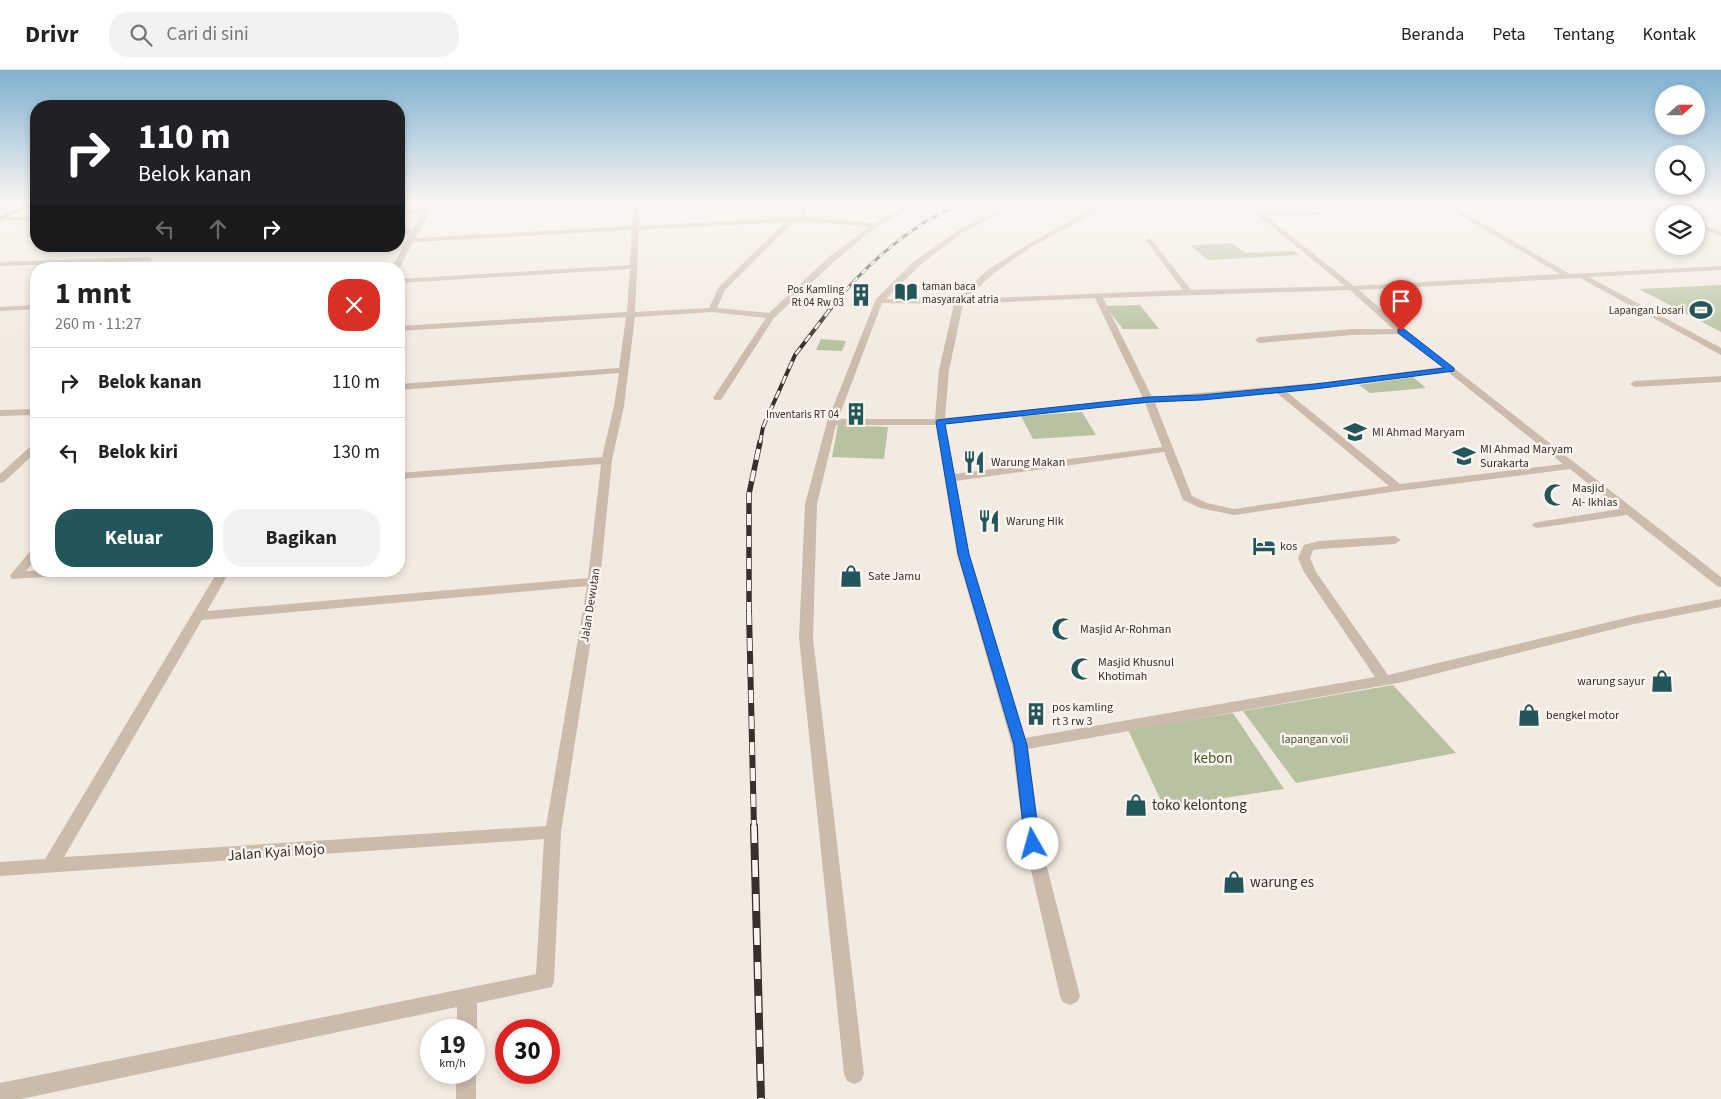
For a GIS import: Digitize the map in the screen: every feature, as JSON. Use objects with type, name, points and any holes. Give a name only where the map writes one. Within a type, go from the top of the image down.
[{"type":"street","name":"Jalan Dewutan","points":[[467,996],[545,981],[552,832],[594,581],[607,460],[619,406],[631,314],[634,251]]},
{"type":"street","points":[[712,310],[722,289],[760,251]]},
{"type":"street","points":[[718,398],[771,316],[842,251]]},
{"type":"street","points":[[854,1074],[806,638],[811,504],[832,422],[879,301],[916,264],[934,251]]},
{"type":"street","points":[[1021,251],[990,272],[959,302],[944,370],[940,422],[963,554],[1020,745],[1033,844],[1070,996]]},
{"type":"street","points":[[1158,251],[1190,292]]},
{"type":"street","points":[[1307,251],[1401,331],[1721,583]]},
{"type":"street","points":[[1525,251],[1570,277]]},
{"type":"street","points":[[74,262],[148,260]]},
{"type":"street","points":[[0,264],[30,263]]},
{"type":"street","points":[[405,281],[634,267]]},
{"type":"street","points":[[879,301],[959,302],[1190,292],[1352,288],[1721,268]]},
{"type":"street","points":[[1583,276],[1721,352]]},
{"type":"street","points":[[1098,296],[1149,400],[1187,498],[1204,506],[1234,512],[1398,488],[1572,466]]},
{"type":"street","points":[[0,309],[30,307]]},
{"type":"street","points":[[405,328],[712,310],[771,316]]},
{"type":"street","points":[[1259,340],[1353,332],[1401,331]]},
{"type":"street","points":[[832,422],[940,422],[1149,400],[1279,390],[1451,369]]},
{"type":"street","points":[[405,387],[624,370]]},
{"type":"street","points":[[1635,384],[1721,379]]},
{"type":"street","points":[[1279,390],[1398,488]]},
{"type":"street","points":[[0,413],[30,412]]},
{"type":"street","points":[[951,478],[1167,449]]},
{"type":"street","points":[[0,480],[30,452]]},
{"type":"street","points":[[405,476],[607,460]]},
{"type":"street","points":[[1538,525],[1630,511]]},
{"type":"street","points":[[1384,680],[1310,572],[1304,558],[1308,548],[1319,544],[1395,540]]},
{"type":"street","points":[[30,559],[16,576],[30,575]]},
{"type":"street","points":[[49,867],[220,577]]},
{"type":"street","points":[[197,616],[594,581]]},
{"type":"street","points":[[1020,745],[1384,680],[1634,620],[1721,603]]},
{"type":"street","name":"Jalan Kyai Mojo","points":[[0,869],[552,832]]},
{"type":"street","points":[[0,1093],[467,996],[467,1019]]},
{"type":"street","points":[[466,1084],[466,1099]]},
{"type":"green space","points":[[1197,251],[1243,251],[1246,253],[1293,251],[1299,255],[1208,260]]},
{"type":"green space","name":"Lapangan Losari","points":[[1721,285],[1721,332],[1639,289]]},
{"type":"green space","points":[[1140,305],[1159,329],[1123,329],[1105,306]]},
{"type":"green space","points":[[821,339],[846,341],[842,351],[816,350]]},
{"type":"green space","points":[[1413,377],[1426,388],[1370,393],[1359,385]]},
{"type":"green space","points":[[1082,412],[1096,435],[1033,439],[1021,416]]},
{"type":"green space","points":[[838,425],[888,427],[884,459],[832,457]]},
{"type":"green space","name":"lapangan voli","points":[[1393,685],[1456,753],[1296,783],[1243,711]]},
{"type":"green space","name":"kebon","points":[[1233,713],[1284,789],[1164,807],[1128,730]]},
{"type":"railway","points":[[830,309],[862,273],[886,251]]},
{"type":"railway","points":[[760,443],[763,427],[795,355],[831,308]]},
{"type":"railway","points":[[749,612],[749,494],[760,442]]},
{"type":"railway","points":[[749,612],[754,828]]},
{"type":"railway","points":[[754,826],[761,1099]]},
{"type":"place","name":"taman baca masyarakat atria","points":[[906,292]]},
{"type":"place","name":"Pos Kamling Rt 04 Rw 03","points":[[861,295]]},
{"type":"place","name":"Lapangan Losari","points":[[1701,310]]},
{"type":"place","name":"Inventaris RT 04","points":[[856,414]]},
{"type":"place","name":"MI Ahmad Maryam","points":[[1355,432]]},
{"type":"place","name":"MI Ahmad Maryam Surakarta","points":[[1464,456]]},
{"type":"place","name":"Warung Makan","points":[[974,462]]},
{"type":"place","name":"Masjid Al- Ikhlas","points":[[1555,495]]},
{"type":"place","name":"Warung Hik","points":[[989,521]]},
{"type":"place","name":"kos","points":[[1264,546]]},
{"type":"place","name":"Sate Jamu","points":[[851,576]]},
{"type":"place","name":"Masjid Ar-Rohman","points":[[1063,629]]},
{"type":"place","name":"Masjid Khusnul Khotimah","points":[[1082,669]]},
{"type":"place","name":"warung sayur","points":[[1662,681]]},
{"type":"place","name":"pos kamling rt 3 rw 3","points":[[1036,714]]},
{"type":"place","name":"bengkel motor","points":[[1529,715]]},
{"type":"place","name":"toko kelontong","points":[[1136,805]]},
{"type":"place","name":"warung es","points":[[1234,882]]},
{"type":"route","points":[[1033,844],[1020,745],[963,554],[940,422],[1069,407],[1315,387],[1451,369],[1401,331]]}]
